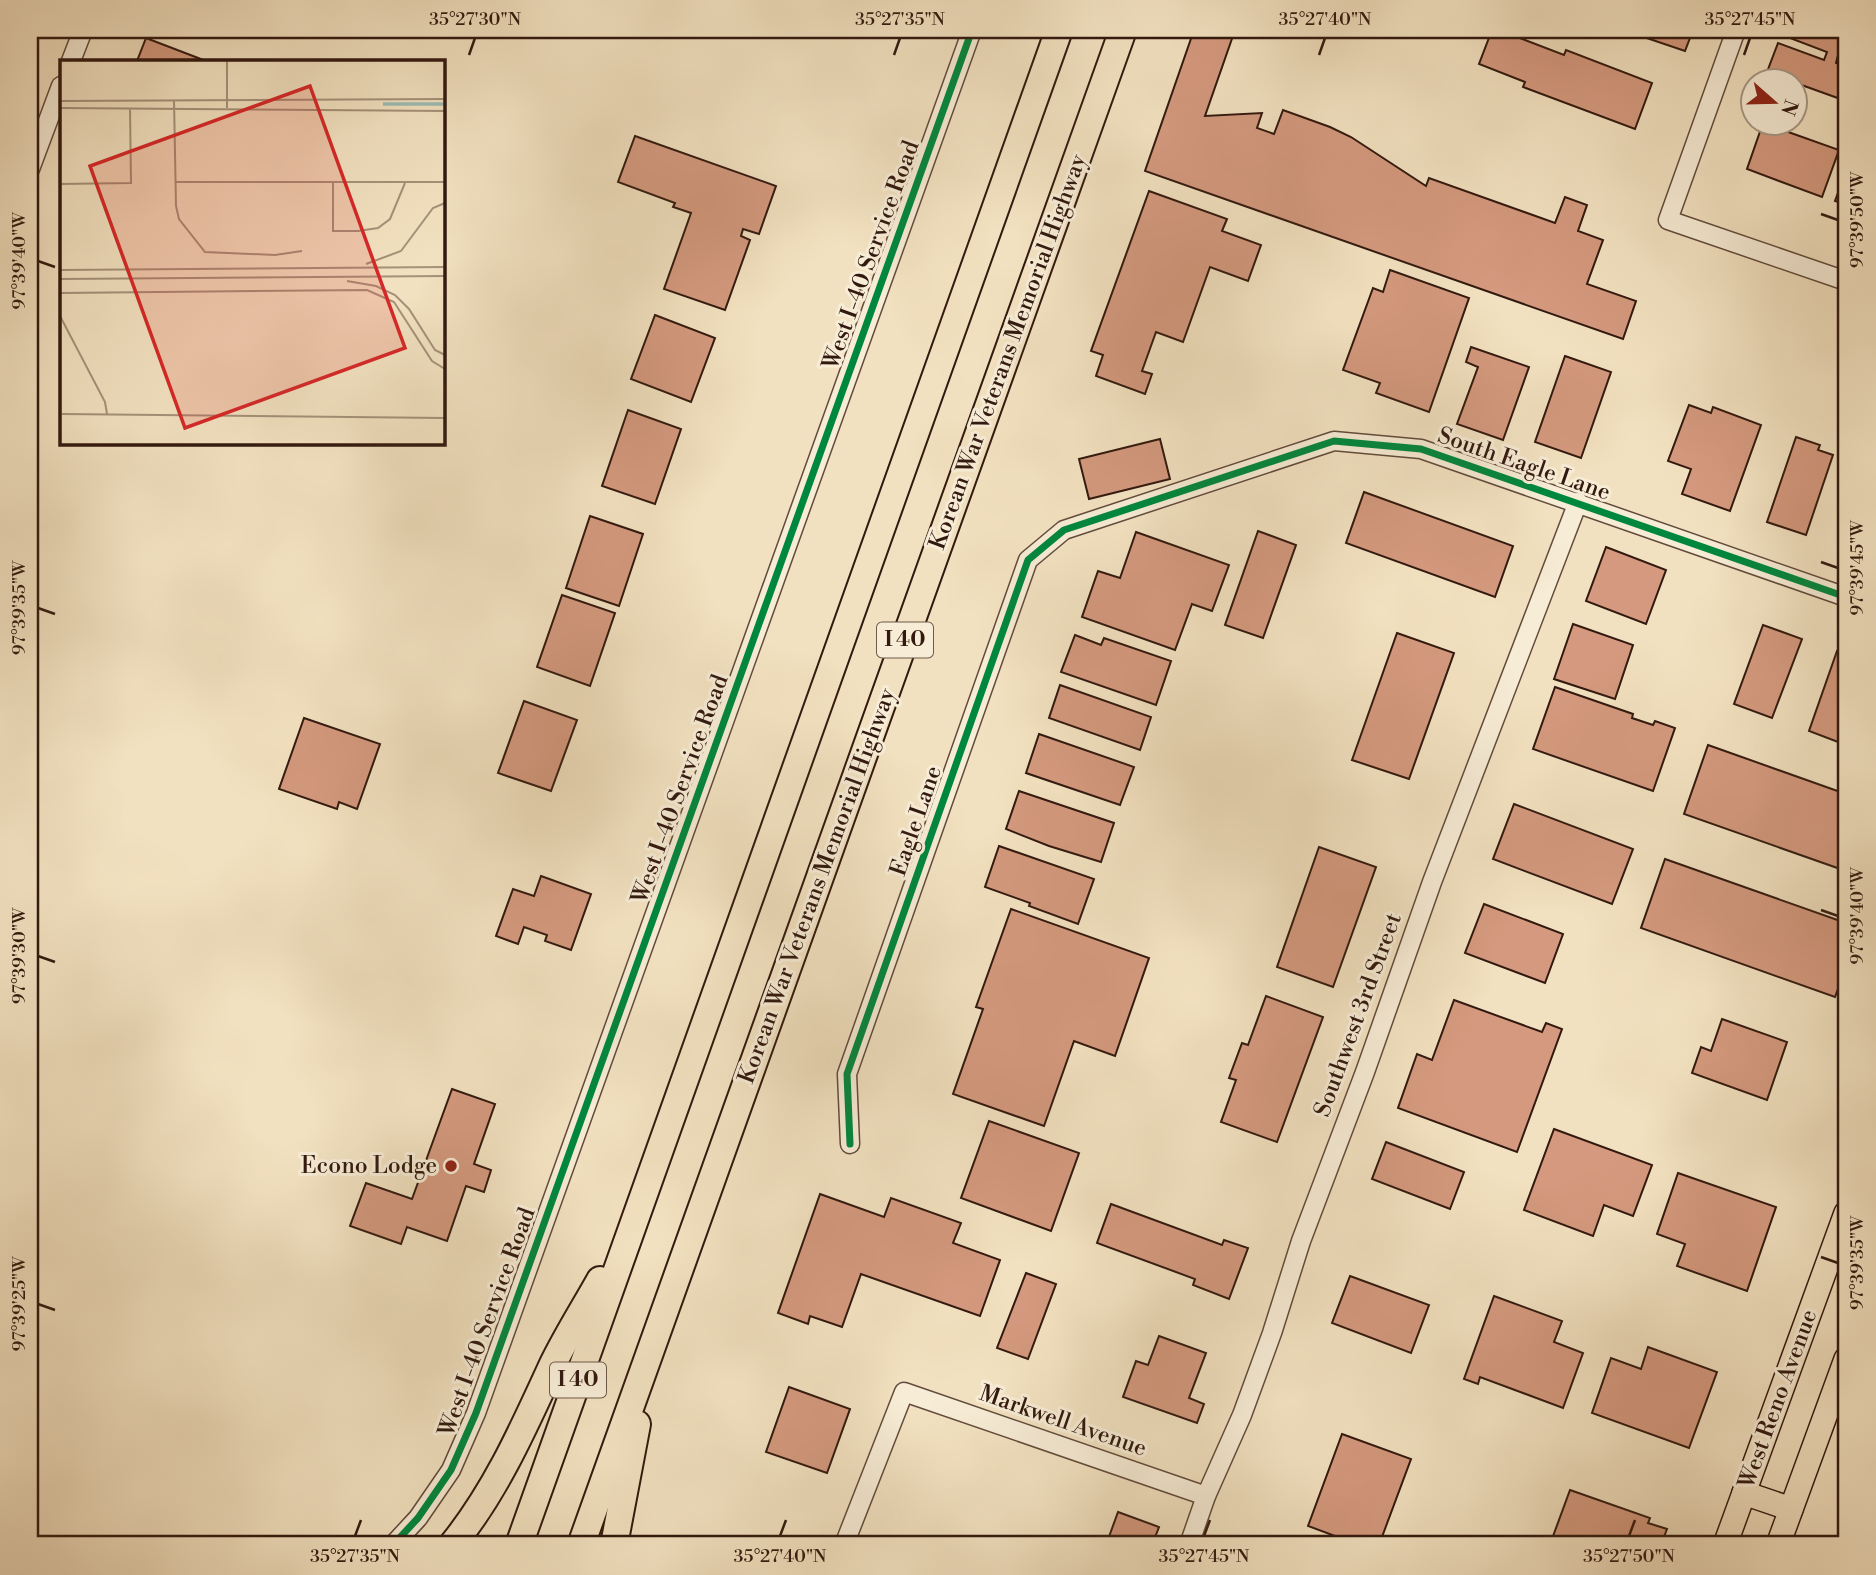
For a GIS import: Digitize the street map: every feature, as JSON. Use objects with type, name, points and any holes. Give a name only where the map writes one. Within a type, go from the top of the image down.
[{"type":"highway","name":"I 40","points":[[519,1545],[1059,30]]},
{"type":"highway","name":"Korean War Veterans Memorial Highway","points":[[581,1545],[1123,30]]},
{"type":"highway","points":[[452,1545],[485,1500],[521,1436],[555,1361],[637,1214]]},
{"type":"highway","points":[[614,1545],[649,1353]]},
{"type":"main road","name":"West Reno Avenue","points":[[1725,1545],[1846,1213]]},
{"type":"main road","points":[[1778,1545],[1846,1359]]},
{"type":"main road","points":[[1744,1493],[1791,1509]]},
{"type":"street","points":[[71,60],[83,30]]},
{"type":"street","name":"West I-40 Service Road","points":[[393,1545],[418,1518],[452,1470],[476,1413],[972,30]]},
{"type":"street","points":[[1736,30],[1668,220],[1846,281]]},
{"type":"street","points":[[30,169],[60,89]]},
{"type":"street","name":"South Eagle Lane","points":[[1064,530],[1334,441],[1421,449],[1846,597]]},
{"type":"street","name":"Southwest 3rd Street","points":[[1189,1545],[1206,1496],[1242,1415],[1301,1241],[1365,1072],[1432,882],[1578,502]]},
{"type":"street","name":"Eagle Lane","points":[[849,1144],[847,1074],[892,945],[1028,560],[1064,530]]},
{"type":"street","name":"Markwell Avenue","points":[[844,1545],[904,1392],[1206,1496]]},
{"type":"building","points":[[1194,30],[1235,30],[1205,116],[1262,113],[1257,128],[1274,134],[1283,110],[1351,137],[1426,186],[1429,178],[1555,223],[1565,197],[1587,205],[1578,231],[1603,240],[1587,284],[1636,301],[1623,339],[1145,171]]},
{"type":"building","points":[[1492,30],[1499,30],[1564,55],[1566,50],[1652,83],[1635,129],[1523,87],[1525,82],[1479,64]]},
{"type":"building","points":[[1623,30],[1693,30],[1685,51]]},
{"type":"building","points":[[1784,30],[1846,30],[1846,58],[1838,55],[1836,63],[1846,67],[1846,101],[1810,88],[1810,66],[1769,66],[1778,43],[1824,60],[1827,52],[1782,35]]},
{"type":"building","points":[[146,38],[203,60],[137,60]]},
{"type":"building","points":[[635,136],[776,186],[759,234],[743,229],[741,236],[750,240],[725,310],[664,289],[691,213],[673,207],[675,203],[618,182]]},
{"type":"building","points":[[1758,136],[1800,136],[1839,150],[1822,197],[1747,169]]},
{"type":"building","points":[[1846,171],[1846,205],[1835,201]]},
{"type":"building","points":[[1149,191],[1227,219],[1222,231],[1261,245],[1248,281],[1210,267],[1183,342],[1156,332],[1142,371],[1152,374],[1145,394],[1096,376],[1103,355],[1091,351]]},
{"type":"building","points":[[1390,270],[1469,298],[1429,412],[1376,393],[1380,383],[1343,370],[1373,288],[1383,292]]},
{"type":"building","points":[[655,315],[715,338],[691,402],[631,379]]},
{"type":"building","points":[[1471,347],[1529,367],[1503,440],[1457,424],[1478,367],[1466,362]]},
{"type":"building","points":[[1565,356],[1611,372],[1581,458],[1535,442]]},
{"type":"building","points":[[1689,405],[1711,413],[1713,407],[1761,425],[1730,511],[1682,494],[1691,469],[1668,461]]},
{"type":"building","points":[[628,410],[681,429],[655,504],[602,486]]},
{"type":"building","points":[[1796,437],[1820,445],[1818,450],[1833,455],[1806,535],[1767,522]]},
{"type":"building","points":[[1160,439],[1170,479],[1089,499],[1079,459]]},
{"type":"building","points":[[1364,492],[1513,546],[1495,597],[1346,543]]},
{"type":"building","points":[[590,516],[643,534],[619,606],[566,588]]},
{"type":"building","points":[[1258,531],[1296,545],[1263,638],[1225,625]]},
{"type":"building","points":[[1136,532],[1229,565],[1212,611],[1192,604],[1175,650],[1082,617],[1098,571],[1120,578]]},
{"type":"building","points":[[1606,547],[1666,570],[1646,624],[1586,601]]},
{"type":"building","points":[[562,595],[615,613],[590,686],[537,667]]},
{"type":"building","points":[[1573,624],[1633,645],[1615,699],[1554,679]]},
{"type":"building","points":[[1763,625],[1802,639],[1772,718],[1734,704]]},
{"type":"building","points":[[1397,633],[1454,653],[1409,779],[1352,760]]},
{"type":"building","points":[[1075,635],[1101,645],[1104,638],[1171,661],[1156,705],[1061,672]]},
{"type":"building","points":[[1837,651],[1846,654],[1846,745],[1809,731]]},
{"type":"building","points":[[1060,685],[1151,717],[1140,750],[1049,718]]},
{"type":"building","points":[[1555,687],[1633,714],[1632,718],[1653,725],[1655,721],[1675,728],[1653,791],[1533,749]]},
{"type":"building","points":[[524,701],[577,720],[551,791],[498,773]]},
{"type":"building","points":[[304,718],[380,744],[357,809],[339,802],[337,809],[279,789]]},
{"type":"building","points":[[1039,734],[1134,767],[1120,805],[1026,773]]},
{"type":"building","points":[[1708,745],[1846,794],[1846,871],[1684,814]]},
{"type":"building","points":[[1019,791],[1114,823],[1101,862],[1006,829]]},
{"type":"building","points":[[1514,804],[1633,849],[1612,904],[1493,859]]},
{"type":"building","points":[[999,846],[1094,879],[1078,924],[985,887]]},
{"type":"building","points":[[1319,847],[1376,867],[1333,987],[1277,967]]},
{"type":"building","points":[[1665,859],[1846,923],[1846,967],[1835,997],[1641,928]]},
{"type":"building","points":[[541,876],[591,894],[571,950],[545,941],[547,935],[524,927],[518,944],[496,936],[513,889],[534,896]]},
{"type":"building","points":[[1484,904],[1563,934],[1545,983],[1465,953]]},
{"type":"building","points":[[1011,909],[1149,958],[1115,1056],[1074,1041],[1044,1126],[953,1094],[983,1009],[976,1007]]},
{"type":"building","points":[[1266,996],[1323,1017],[1277,1142],[1221,1122],[1236,1080],[1229,1078],[1242,1043],[1248,1045]]},
{"type":"building","points":[[1454,1000],[1542,1032],[1546,1023],[1562,1029],[1517,1152],[1398,1108],[1417,1054],[1432,1060]]},
{"type":"building","points":[[1722,1019],[1787,1042],[1767,1100],[1692,1073],[1701,1047],[1711,1051]]},
{"type":"building","name":"Econo Lodge","points":[[452,1089],[495,1104],[474,1164],[491,1170],[484,1192],[466,1186],[447,1241],[407,1227],[401,1244],[350,1226],[366,1183],[412,1199]]},
{"type":"building","points":[[989,1121],[1079,1153],[1051,1231],[961,1198]]},
{"type":"building","points":[[1554,1129],[1652,1165],[1633,1216],[1604,1205],[1593,1236],[1524,1210]]},
{"type":"building","points":[[1386,1142],[1464,1172],[1450,1209],[1372,1179]]},
{"type":"building","points":[[1678,1173],[1776,1207],[1747,1291],[1677,1266],[1685,1244],[1657,1234]]},
{"type":"building","points":[[820,1194],[884,1217],[891,1198],[961,1223],[953,1243],[1000,1260],[980,1316],[861,1274],[842,1327],[810,1316],[808,1324],[778,1313]]},
{"type":"building","points":[[1111,1204],[1222,1245],[1224,1240],[1248,1248],[1229,1299],[1193,1285],[1195,1279],[1097,1243]]},
{"type":"building","points":[[1026,1273],[1056,1284],[1028,1359],[997,1348]]},
{"type":"building","points":[[1350,1276],[1429,1305],[1411,1353],[1332,1323]]},
{"type":"building","points":[[1494,1296],[1562,1321],[1554,1342],[1583,1353],[1563,1408],[1480,1377],[1478,1384],[1464,1379]]},
{"type":"building","points":[[1159,1336],[1206,1353],[1189,1398],[1204,1404],[1197,1423],[1123,1397],[1136,1361],[1148,1365]]},
{"type":"building","points":[[1648,1347],[1717,1372],[1689,1448],[1592,1413],[1611,1358],[1641,1369]]},
{"type":"building","points":[[789,1387],[850,1409],[827,1473],[766,1452]]},
{"type":"building","points":[[1342,1434],[1411,1459],[1379,1545],[1353,1545],[1354,1543],[1308,1526]]},
{"type":"building","points":[[1570,1490],[1650,1518],[1648,1523],[1667,1529],[1661,1545],[1568,1545],[1552,1539]]},
{"type":"building","points":[[1118,1512],[1159,1527],[1152,1545],[1106,1545]]},
{"type":"cycle path","points":[[393,1545],[418,1518],[451,1470],[476,1413],[972,30]]},
{"type":"cycle path","points":[[850,1144],[847,1074],[1028,560],[1064,530],[1334,441],[1421,449],[1846,597]]},
{"type":"place","name":"Econo Lodge","points":[[451,1166]]}]
